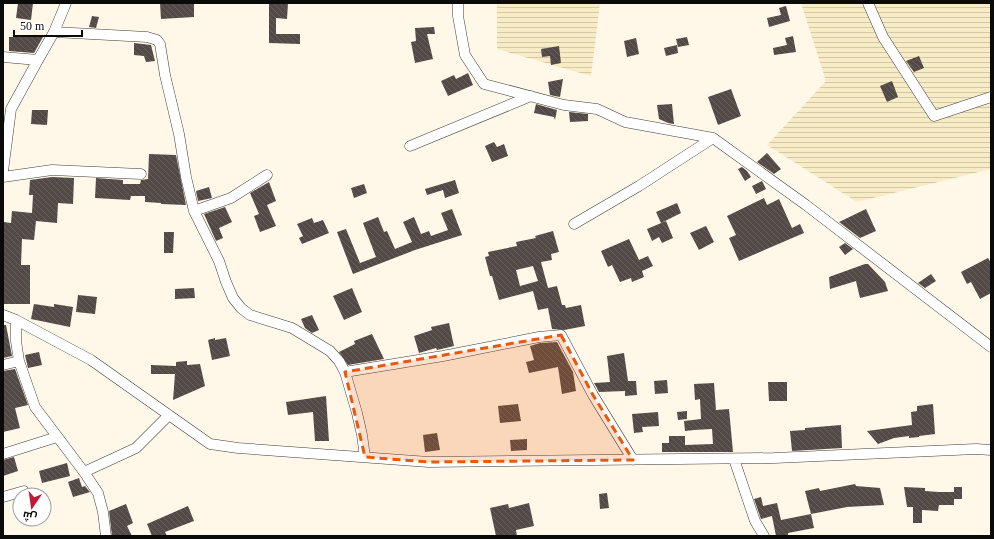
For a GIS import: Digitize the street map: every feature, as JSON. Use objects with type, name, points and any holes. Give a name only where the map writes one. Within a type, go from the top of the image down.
[{"type":"street","points":[[3,171],[4,152],[12,109],[54,32],[66,3]]},
{"type":"street","points":[[458,3],[458,16],[465,55],[484,84],[564,105],[597,109],[625,122],[713,138],[806,205],[991,347]]},
{"type":"street","points":[[868,3],[883,37],[934,116],[991,97]]},
{"type":"street","points":[[54,32],[147,37],[157,40],[160,44],[165,75],[179,134],[186,177],[194,211],[219,261],[231,293],[241,308],[250,314],[292,328],[330,351],[339,360],[345,372],[359,420],[365,457]]},
{"type":"street","points":[[3,57],[38,60]]},
{"type":"street","points":[[410,146],[531,96]]},
{"type":"street","points":[[574,224],[639,186],[713,138]]},
{"type":"street","points":[[3,177],[52,170],[141,174]]},
{"type":"street","points":[[194,211],[231,198],[267,175]]},
{"type":"street","points":[[3,315],[16,320],[92,360],[210,444],[238,448],[429,462],[734,459],[976,449],[991,450]]},
{"type":"street","points":[[16,320],[16,341],[19,361],[35,407],[98,493],[103,512],[106,536]]},
{"type":"street","points":[[345,372],[443,356],[561,334],[592,395],[633,460]]},
{"type":"street","points":[[3,365],[19,361]]},
{"type":"street","points":[[84,472],[136,448],[170,415]]},
{"type":"street","points":[[3,454],[57,437]]},
{"type":"street","points":[[734,459],[754,521],[764,536]]},
{"type":"highlighted area","points":[[561,335],[593,395],[633,460],[429,462],[365,457],[345,372]]},
{"type":"shaded area","points":[[497,3],[600,3],[591,76],[497,49]]},
{"type":"shaded area","points":[[801,3],[991,3],[991,169],[857,202],[767,145],[826,81]]},
{"type":"building","points":[[18,3],[33,3],[31,20],[16,18]]},
{"type":"building","points":[[160,3],[194,3],[194,17],[161,19]]},
{"type":"building","points":[[269,3],[288,3],[287,19],[276,18],[276,34],[300,34],[300,44],[269,43]]},
{"type":"building","points":[[786,6],[790,21],[769,27],[767,18],[781,15],[779,8]]},
{"type":"building","points":[[92,16],[99,17],[96,28],[89,27]]},
{"type":"building","points":[[434,27],[435,34],[427,34],[433,59],[415,63],[411,42],[416,41],[415,28]]},
{"type":"building","points":[[793,36],[796,52],[774,55],[773,48],[787,45],[785,38]]},
{"type":"building","points":[[9,37],[43,37],[34,53],[9,51]]},
{"type":"building","points":[[687,37],[689,45],[678,47],[676,39]]},
{"type":"building","points":[[636,38],[639,54],[627,57],[624,41]]},
{"type":"building","points":[[134,43],[151,45],[155,61],[146,62],[144,56],[134,55]]},
{"type":"building","points":[[677,45],[678,53],[666,56],[664,48]]},
{"type":"building","points":[[559,46],[561,63],[551,65],[550,56],[542,57],[541,49]]},
{"type":"building","points":[[919,56],[924,68],[914,72],[906,61]]},
{"type":"building","points":[[468,73],[473,85],[448,96],[441,81],[454,75],[456,79]]},
{"type":"building","points":[[563,79],[560,97],[550,95],[548,82]]},
{"type":"building","points":[[892,81],[898,97],[887,102],[880,86]]},
{"type":"building","points":[[731,89],[741,116],[718,125],[708,97]]},
{"type":"building","points":[[536,104],[557,110],[555,120],[554,117],[534,113]]},
{"type":"building","points":[[672,104],[674,124],[659,119],[657,105]]},
{"type":"building","points":[[32,110],[48,110],[47,125],[31,124]]},
{"type":"building","points":[[569,112],[588,114],[588,121],[570,122]]},
{"type":"building","points":[[494,142],[497,147],[504,144],[508,156],[492,162],[485,146]]},
{"type":"building","points":[[767,153],[781,169],[774,174],[757,162]]},
{"type":"building","points":[[149,154],[176,155],[186,205],[145,202],[145,196],[131,196],[130,200],[95,198],[96,178],[123,180],[123,184],[140,184],[141,180],[148,179]]},
{"type":"building","points":[[742,167],[751,177],[745,181],[738,169]]},
{"type":"building","points":[[52,177],[74,178],[73,204],[58,203],[57,223],[36,221],[34,240],[22,239],[21,265],[30,265],[30,304],[3,304],[4,222],[11,223],[12,211],[32,213],[33,195],[29,195],[30,180]]},
{"type":"building","points":[[455,180],[459,193],[445,198],[443,190],[427,195],[425,189]]},
{"type":"building","points":[[762,181],[766,189],[756,194],[752,186]]},
{"type":"building","points":[[269,182],[276,201],[267,205],[276,226],[260,232],[254,216],[259,214],[250,193]]},
{"type":"building","points":[[364,184],[367,193],[354,198],[351,188]]},
{"type":"building","points":[[209,187],[212,198],[198,201],[196,191]]},
{"type":"building","points":[[764,198],[767,205],[779,199],[792,228],[800,224],[804,233],[739,261],[729,238],[736,235],[727,216]]},
{"type":"building","points":[[677,203],[681,213],[661,223],[656,212]]},
{"type":"building","points":[[225,207],[232,222],[219,228],[223,238],[216,241],[204,214]]},
{"type":"building","points":[[452,209],[462,235],[415,250],[353,274],[337,232],[346,229],[360,263],[376,257],[363,223],[378,217],[384,232],[387,231],[395,249],[412,242],[403,222],[414,217],[421,234],[429,231],[431,236],[448,230],[441,213]]},
{"type":"building","points":[[866,209],[876,231],[860,238],[839,222]]},
{"type":"building","points":[[312,218],[314,223],[323,220],[329,233],[302,244],[299,238],[303,236],[297,224]]},
{"type":"building","points":[[666,221],[673,238],[662,243],[659,237],[652,241],[647,229]]},
{"type":"building","points":[[706,226],[714,242],[699,250],[690,233]]},
{"type":"building","points":[[553,231],[559,252],[551,254],[552,260],[541,262],[548,288],[557,286],[562,305],[565,305],[566,308],[581,305],[585,326],[564,330],[552,329],[548,308],[538,310],[533,291],[499,300],[485,257],[489,256],[488,252],[517,246],[516,242],[536,238],[535,236]],"holes":[[[533,266],[538,281],[520,286],[516,270]]]},
{"type":"building","points":[[164,232],[174,232],[173,253],[164,253]]},
{"type":"building","points":[[629,239],[639,260],[648,256],[653,266],[642,271],[644,277],[632,282],[631,278],[620,282],[612,265],[608,267],[601,251]]},
{"type":"building","points":[[845,243],[853,249],[845,255],[839,247]]},
{"type":"building","points":[[988,258],[991,263],[991,293],[980,299],[971,282],[967,284],[961,272]]},
{"type":"building","points":[[868,264],[885,282],[888,291],[860,298],[856,281],[830,289],[829,277]]},
{"type":"building","points":[[931,274],[936,281],[925,288],[918,283]]},
{"type":"building","points":[[194,288],[195,298],[175,299],[175,289]]},
{"type":"building","points":[[352,288],[362,312],[344,320],[333,296]]},
{"type":"building","points":[[78,295],[97,297],[95,314],[76,312]]},
{"type":"building","points":[[34,304],[54,307],[54,304],[73,307],[70,327],[31,319]]},
{"type":"building","points":[[312,315],[319,330],[312,333],[305,328],[301,319]]},
{"type":"building","points":[[449,323],[454,346],[437,350],[436,348],[419,353],[414,336],[432,330],[431,327]]},
{"type":"building","points":[[3,325],[6,325],[12,356],[3,358]]},
{"type":"building","points":[[372,334],[384,359],[348,365],[339,352],[355,344],[354,341]]},
{"type":"building","points":[[215,338],[215,340],[226,338],[230,356],[212,360],[208,340]]},
{"type":"building","points":[[557,342],[573,372],[576,391],[562,394],[558,367],[529,373],[526,362],[534,360],[530,346],[540,343]]},
{"type":"building","points":[[39,352],[42,365],[28,368],[25,355]]},
{"type":"building","points":[[624,353],[628,381],[636,381],[637,395],[625,396],[625,391],[599,392],[594,383],[610,382],[607,356]]},
{"type":"building","points":[[187,361],[187,365],[200,364],[205,386],[173,400],[175,374],[151,374],[151,365],[176,366],[176,362]]},
{"type":"building","points":[[15,369],[28,405],[15,408],[20,428],[3,432],[3,371]]},
{"type":"building","points":[[667,380],[668,393],[655,394],[654,381]]},
{"type":"building","points":[[768,382],[787,382],[787,401],[769,401]]},
{"type":"building","points":[[714,383],[716,410],[729,409],[733,452],[662,452],[662,443],[669,443],[669,436],[685,436],[685,445],[713,444],[712,429],[685,431],[684,421],[701,419],[700,399],[695,400],[694,384]]},
{"type":"building","points":[[326,396],[329,441],[315,441],[313,412],[288,415],[286,402]]},
{"type":"building","points":[[518,404],[521,421],[500,423],[498,406]]},
{"type":"building","points":[[933,404],[935,434],[909,438],[909,436],[894,438],[878,444],[867,431],[912,425],[911,412],[917,411],[917,406]]},
{"type":"building","points":[[687,411],[687,419],[678,420],[677,412]]},
{"type":"building","points":[[658,412],[659,426],[642,427],[643,432],[634,433],[632,414]]},
{"type":"building","points":[[841,425],[842,448],[792,451],[790,431],[805,430],[805,428]]},
{"type":"building","points":[[437,433],[440,450],[425,452],[423,435]]},
{"type":"building","points":[[527,439],[527,450],[511,451],[510,440]]},
{"type":"building","points":[[14,457],[18,471],[3,476],[3,460]]},
{"type":"building","points":[[67,463],[70,476],[42,483],[39,471]]},
{"type":"building","points":[[79,478],[82,487],[85,486],[90,492],[73,497],[68,482]]},
{"type":"building","points":[[855,484],[856,486],[880,488],[884,505],[847,507],[811,514],[805,491],[819,488],[820,491]]},
{"type":"building","points":[[904,487],[925,488],[925,491],[954,492],[954,487],[962,487],[962,499],[954,499],[954,505],[939,505],[938,511],[922,510],[922,523],[913,523],[913,507],[907,507]]},
{"type":"building","points":[[607,493],[609,508],[600,509],[599,494]]},
{"type":"building","points":[[761,497],[763,506],[777,503],[781,520],[811,514],[814,528],[788,533],[788,535],[776,536],[772,516],[761,519],[754,499]]},
{"type":"building","points":[[529,503],[534,526],[516,530],[517,536],[496,536],[490,508],[508,504],[509,508]]},
{"type":"building","points":[[126,504],[133,523],[127,526],[132,536],[112,536],[109,511]]},
{"type":"building","points":[[188,506],[194,521],[165,532],[167,536],[152,536],[147,524]]}]
